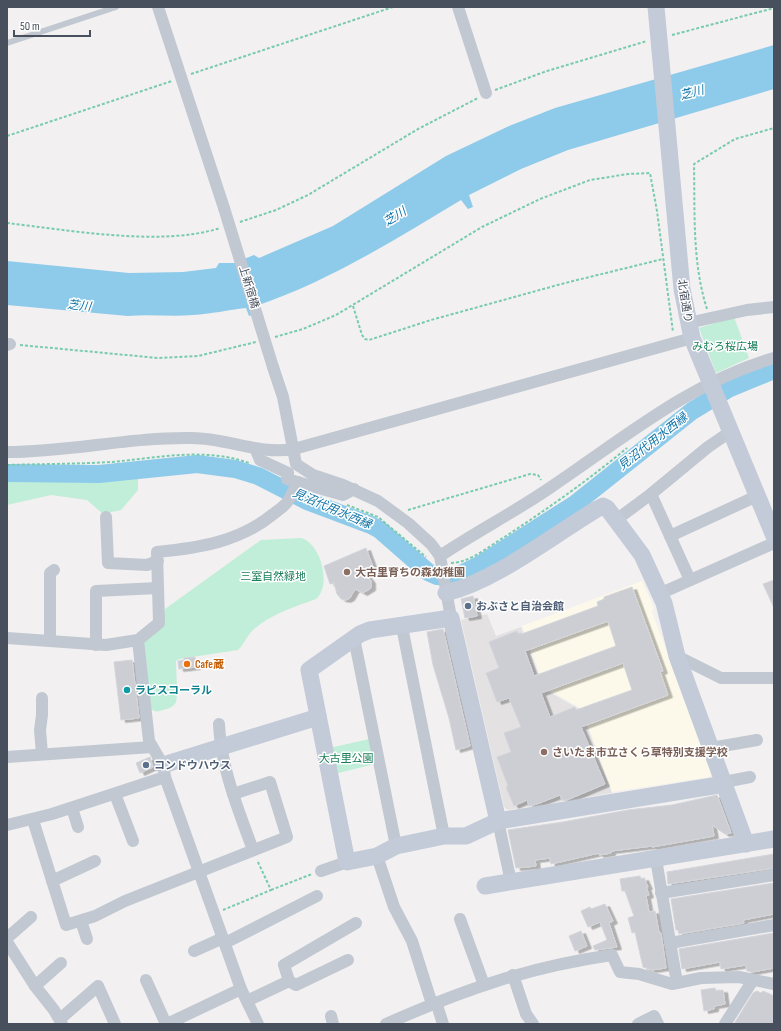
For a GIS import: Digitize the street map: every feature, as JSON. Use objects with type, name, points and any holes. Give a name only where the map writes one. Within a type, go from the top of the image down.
[{"type":"street","name":"上新宿橋","points":[[158,7],[224,208],[283,397],[296,464],[313,475],[354,489]]},
{"type":"street","points":[[458,7],[486,93]]},
{"type":"street","name":"北宿通り","points":[[656,7],[682,289],[690,330],[730,432],[774,536]]},
{"type":"street","points":[[7,452],[52,450],[156,439],[192,438],[216,440],[256,450],[282,451],[294,449],[690,330],[710,318],[774,307]]},
{"type":"street","points":[[441,562],[667,407],[746,366],[774,358]]},
{"type":"street","points":[[616,520],[651,494],[708,447],[730,432]]},
{"type":"street","points":[[256,450],[260,460],[281,468],[288,473],[287,479],[343,495],[354,489],[378,501],[431,544],[441,562],[451,618],[511,882]]},
{"type":"street","points":[[7,638],[96,645],[138,640],[159,623],[157,552],[194,549],[230,539],[261,524],[288,501],[298,482]]},
{"type":"street","points":[[651,494],[690,580]]},
{"type":"street","points":[[670,536],[757,496]]},
{"type":"street","points":[[446,590],[468,586],[500,569],[603,506],[607,508],[642,555],[667,611],[677,656],[746,844]]},
{"type":"street","points":[[106,517],[108,563],[147,565],[158,561]]},
{"type":"street","points":[[659,594],[774,543]]},
{"type":"street","points":[[50,641],[50,573],[54,570]]},
{"type":"street","points":[[96,645],[96,591],[158,588]]},
{"type":"street","points":[[347,862],[309,670],[354,638],[370,630],[402,627],[451,618]]},
{"type":"street","points":[[402,627],[444,836]]},
{"type":"street","points":[[354,638],[396,846]]},
{"type":"street","points":[[138,640],[149,741],[164,771],[241,989],[258,1024]]},
{"type":"street","points":[[677,656],[721,678],[774,678]]},
{"type":"street","points":[[42,698],[40,730],[42,754]]},
{"type":"street","points":[[7,825],[33,820],[115,794],[220,747],[318,717]]},
{"type":"street","points":[[219,724],[220,747],[233,794],[253,850]]},
{"type":"street","points":[[711,748],[757,740]]},
{"type":"street","points":[[7,757],[152,747]]},
{"type":"street","points":[[321,870],[347,862],[377,856],[396,846],[444,836],[466,836],[498,821],[750,778]]},
{"type":"street","points":[[33,820],[66,925],[81,921],[124,901],[287,837],[270,782],[233,794]]},
{"type":"street","points":[[115,794],[133,841]]},
{"type":"street","points":[[72,808],[78,827]]},
{"type":"street","points":[[485,886],[774,839]]},
{"type":"street","points":[[377,856],[394,907],[416,953],[443,1024]]},
{"type":"street","points":[[656,859],[677,983]]},
{"type":"street","points":[[52,881],[95,861]]},
{"type":"street","points":[[662,893],[774,875]]},
{"type":"street","points":[[194,951],[224,941],[317,896]]},
{"type":"street","points":[[7,938],[31,917]]},
{"type":"street","points":[[460,919],[484,984]]},
{"type":"street","points":[[81,921],[88,939]]},
{"type":"street","points":[[348,960],[296,985],[289,981],[284,965],[356,923]]},
{"type":"street","points":[[670,942],[774,925]]},
{"type":"street","points":[[7,942],[35,986],[61,1021],[98,986],[115,1024]]},
{"type":"street","points":[[386,1024],[434,1003],[484,984],[513,975],[585,959],[612,955],[620,972],[639,974],[667,984],[725,977],[739,977],[774,984]]},
{"type":"street","points":[[35,986],[61,963]]},
{"type":"street","points":[[513,975],[526,1014],[533,1024]]},
{"type":"street","points":[[146,980],[167,1024],[241,989]]},
{"type":"street","points":[[725,1024],[753,980]]},
{"type":"street","points":[[247,1001],[289,981]]},
{"type":"street","points":[[725,1008],[739,994],[743,995]]},
{"type":"street","points":[[638,1024],[654,1016],[658,1024]]},
{"type":"lane","points":[[7,43],[116,7]]},
{"type":"path","points":[[7,136],[393,7]]},
{"type":"path","points":[[238,222],[276,210],[308,195],[418,128],[486,93],[547,71],[659,44],[774,8]]},
{"type":"path","points":[[710,318],[701,288],[698,265],[694,164],[735,139],[774,128]]},
{"type":"path","points":[[274,337],[320,323],[353,306],[482,227],[511,212],[590,180],[650,173],[671,324],[674,335]]},
{"type":"path","points":[[7,223],[136,236],[209,232],[224,227]]},
{"type":"path","points":[[353,306],[362,335],[365,339],[369,340],[431,320],[598,274],[663,259]]},
{"type":"path","points":[[9,344],[158,358],[198,356],[259,341]]},
{"type":"path","points":[[7,465],[109,462],[193,453],[229,457],[254,465]]},
{"type":"path","points":[[399,517],[409,510],[530,474],[538,475],[546,490]]},
{"type":"path","points":[[343,504],[378,517],[429,559],[441,562]]},
{"type":"path","points":[[253,850],[271,890]]},
{"type":"path","points":[[214,913],[321,870]]},
{"type":"shaded area","points":[[642,581],[654,608],[652,612],[713,773],[710,777],[612,792],[582,709],[545,688],[522,626]]},
{"type":"shaded area","name":"さいたま市立さくら草特別支援学校","points":[[487,614],[496,636],[521,627],[544,689],[581,710],[612,793],[508,810],[504,807],[461,620]]},
{"type":"green space","name":"みむろ桜広場","points":[[734,317],[749,358],[716,373],[699,328]]},
{"type":"green space","points":[[96,465],[138,467],[138,490],[121,510],[103,514],[87,500],[51,495],[7,505],[7,474]]},
{"type":"green space","name":"三室自然緑地","points":[[301,538],[314,548],[319,556],[322,566],[324,575],[323,585],[321,593],[316,599],[283,612],[260,624],[253,630],[238,650],[179,659],[176,661],[176,702],[171,708],[161,711],[151,709],[143,646],[148,636],[162,619],[165,609],[261,540]]},
{"type":"green space","name":"大古里公園","points":[[374,738],[379,763],[330,775],[325,749]]},
{"type":"water","name":"芝川","points":[[774,45],[774,89],[568,150],[521,169],[469,195],[473,207],[468,209],[461,200],[384,246],[332,274],[278,298],[250,308],[252,315],[249,316],[246,308],[193,315],[128,316],[7,305],[7,261],[129,273],[183,272],[216,268],[219,263],[234,263],[254,255],[259,258],[333,226],[446,156],[509,126],[555,108]]},
{"type":"building","name":"大古里育ちの森幼稚園","points":[[366,548],[374,570],[365,573],[371,581],[371,588],[363,593],[355,589],[350,598],[346,600],[341,599],[337,594],[334,583],[330,584],[324,566]]},
{"type":"building","points":[[774,580],[774,608],[763,584]]},
{"type":"building","points":[[632,587],[663,671],[660,672],[668,695],[581,727],[605,784],[567,800],[562,800],[560,795],[529,806],[527,800],[514,806],[506,787],[508,786],[497,757],[511,752],[504,733],[521,727],[509,698],[497,702],[486,673],[499,668],[489,642],[517,631],[519,635],[598,606],[597,602],[604,599],[604,597]],"holes":[[[608,621],[616,646],[534,676],[525,651]],[[623,663],[632,690],[576,710],[575,707],[550,717],[541,693]]]},
{"type":"building","points":[[473,596],[477,616],[465,618],[461,599]]},
{"type":"building","points":[[443,629],[470,746],[456,750],[449,718],[433,665],[427,632]]},
{"type":"building","name":"Cafe蔵","points":[[195,657],[196,667],[179,669],[178,661],[184,660],[184,658]]},
{"type":"building","name":"ラピスコーラル","points":[[132,660],[139,718],[121,720],[114,662]]},
{"type":"building","name":"コンドウハウス","points":[[150,757],[153,767],[140,773],[136,763]]},
{"type":"building","points":[[717,795],[731,833],[725,834],[712,825],[714,836],[652,847],[611,851],[611,853],[599,855],[599,853],[551,864],[550,858],[535,860],[536,866],[516,868],[508,830],[628,810],[672,805]]},
{"type":"building","points":[[774,854],[774,868],[668,884],[667,872]]},
{"type":"building","points":[[640,876],[641,879],[644,878],[648,887],[646,887],[649,895],[646,896],[649,912],[655,911],[659,933],[661,933],[666,968],[652,970],[643,967],[635,932],[632,933],[628,918],[634,916],[625,891],[622,891],[620,879]]},
{"type":"building","points":[[774,883],[774,914],[743,920],[744,923],[679,934],[678,930],[676,930],[671,899]]},
{"type":"building","points":[[605,904],[613,921],[609,923],[617,947],[595,950],[593,946],[607,940],[600,922],[588,927],[581,911],[590,907],[591,909]]},
{"type":"building","points":[[581,931],[587,946],[575,951],[569,936]]},
{"type":"building","points":[[774,933],[774,968],[752,972],[747,971],[746,965],[721,969],[720,962],[682,969],[679,949]]},
{"type":"building","points":[[715,988],[716,991],[723,990],[725,1004],[714,1006],[714,1009],[704,1011],[701,990]]},
{"type":"building","points":[[757,991],[761,993],[763,991],[774,996],[774,1024],[734,1024],[753,993]]},
{"type":"waterway","name":"見沼代用水西縁","points":[[7,473],[99,474],[197,464],[235,469],[258,476],[307,501],[371,525],[380,530],[428,572],[437,576],[455,577],[479,565],[575,504],[692,411],[728,389],[774,370]]},
{"type":"place","name":"大古里育ちの森幼稚園","points":[[347,572]]},
{"type":"place","name":"おぶさと自治会館","points":[[468,606]]},
{"type":"place","name":"Cafe蔵","points":[[187,664]]},
{"type":"place","name":"ラピスコーラル","points":[[127,690]]},
{"type":"place","name":"さいたま市立さくら草特別支援学校","points":[[544,752]]},
{"type":"place","name":"コンドウハウス","points":[[146,765]]}]
